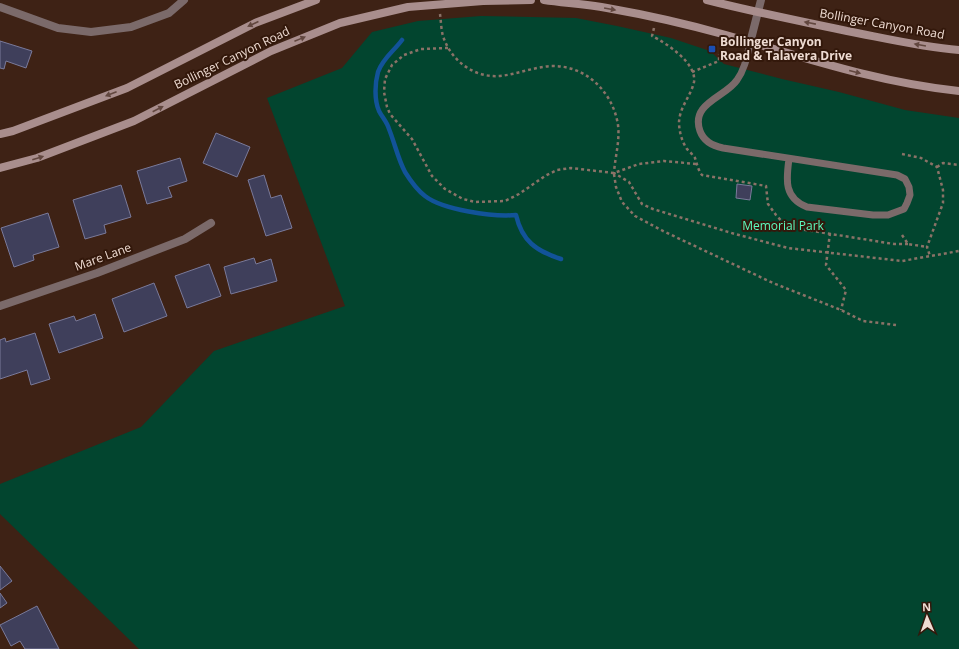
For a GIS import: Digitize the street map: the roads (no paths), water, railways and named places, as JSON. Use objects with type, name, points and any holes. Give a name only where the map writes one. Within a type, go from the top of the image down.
[{"type":"main road","name":"Bollinger Canyon Road","points":[[0,134],[13,132],[128,88],[256,23],[316,0]]},
{"type":"main road","name":"Bollinger Canyon Road","points":[[0,168],[37,158],[134,121],[271,51],[340,23],[408,7],[483,1],[532,0]]},
{"type":"main road","points":[[544,0],[607,8],[656,18],[858,73],[935,88],[959,91]]},
{"type":"main road","name":"Bollinger Canyon Road","points":[[707,0],[758,13],[879,38],[959,50]]},
{"type":"street","points":[[0,7],[58,28],[91,32],[131,27],[169,13],[184,0]]},
{"type":"street","points":[[750,43],[761,0]]},
{"type":"street","name":"Mare Lane","points":[[0,306],[97,273],[186,239],[211,223]]},
{"type":"lane","points":[[750,43],[745,63],[737,80],[732,86],[706,105],[701,113],[699,122],[700,130],[706,141],[713,146],[897,175],[904,179],[909,186],[910,195],[908,203],[904,209],[888,215],[873,215],[807,207],[798,203],[791,195],[786,176],[789,159]]},
{"type":"waterway","points":[[402,40],[380,67],[376,81],[376,96],[379,111],[388,126],[398,157],[411,182],[419,191],[433,201],[456,209],[482,214],[516,215],[522,232],[531,244],[544,252],[561,259]]},
{"type":"place","name":"Bollinger Canyon Road & Talavera Drive","points":[[712,49]]},
{"type":"park label","name":"Memorial Park","points":[[783,226]]}]
